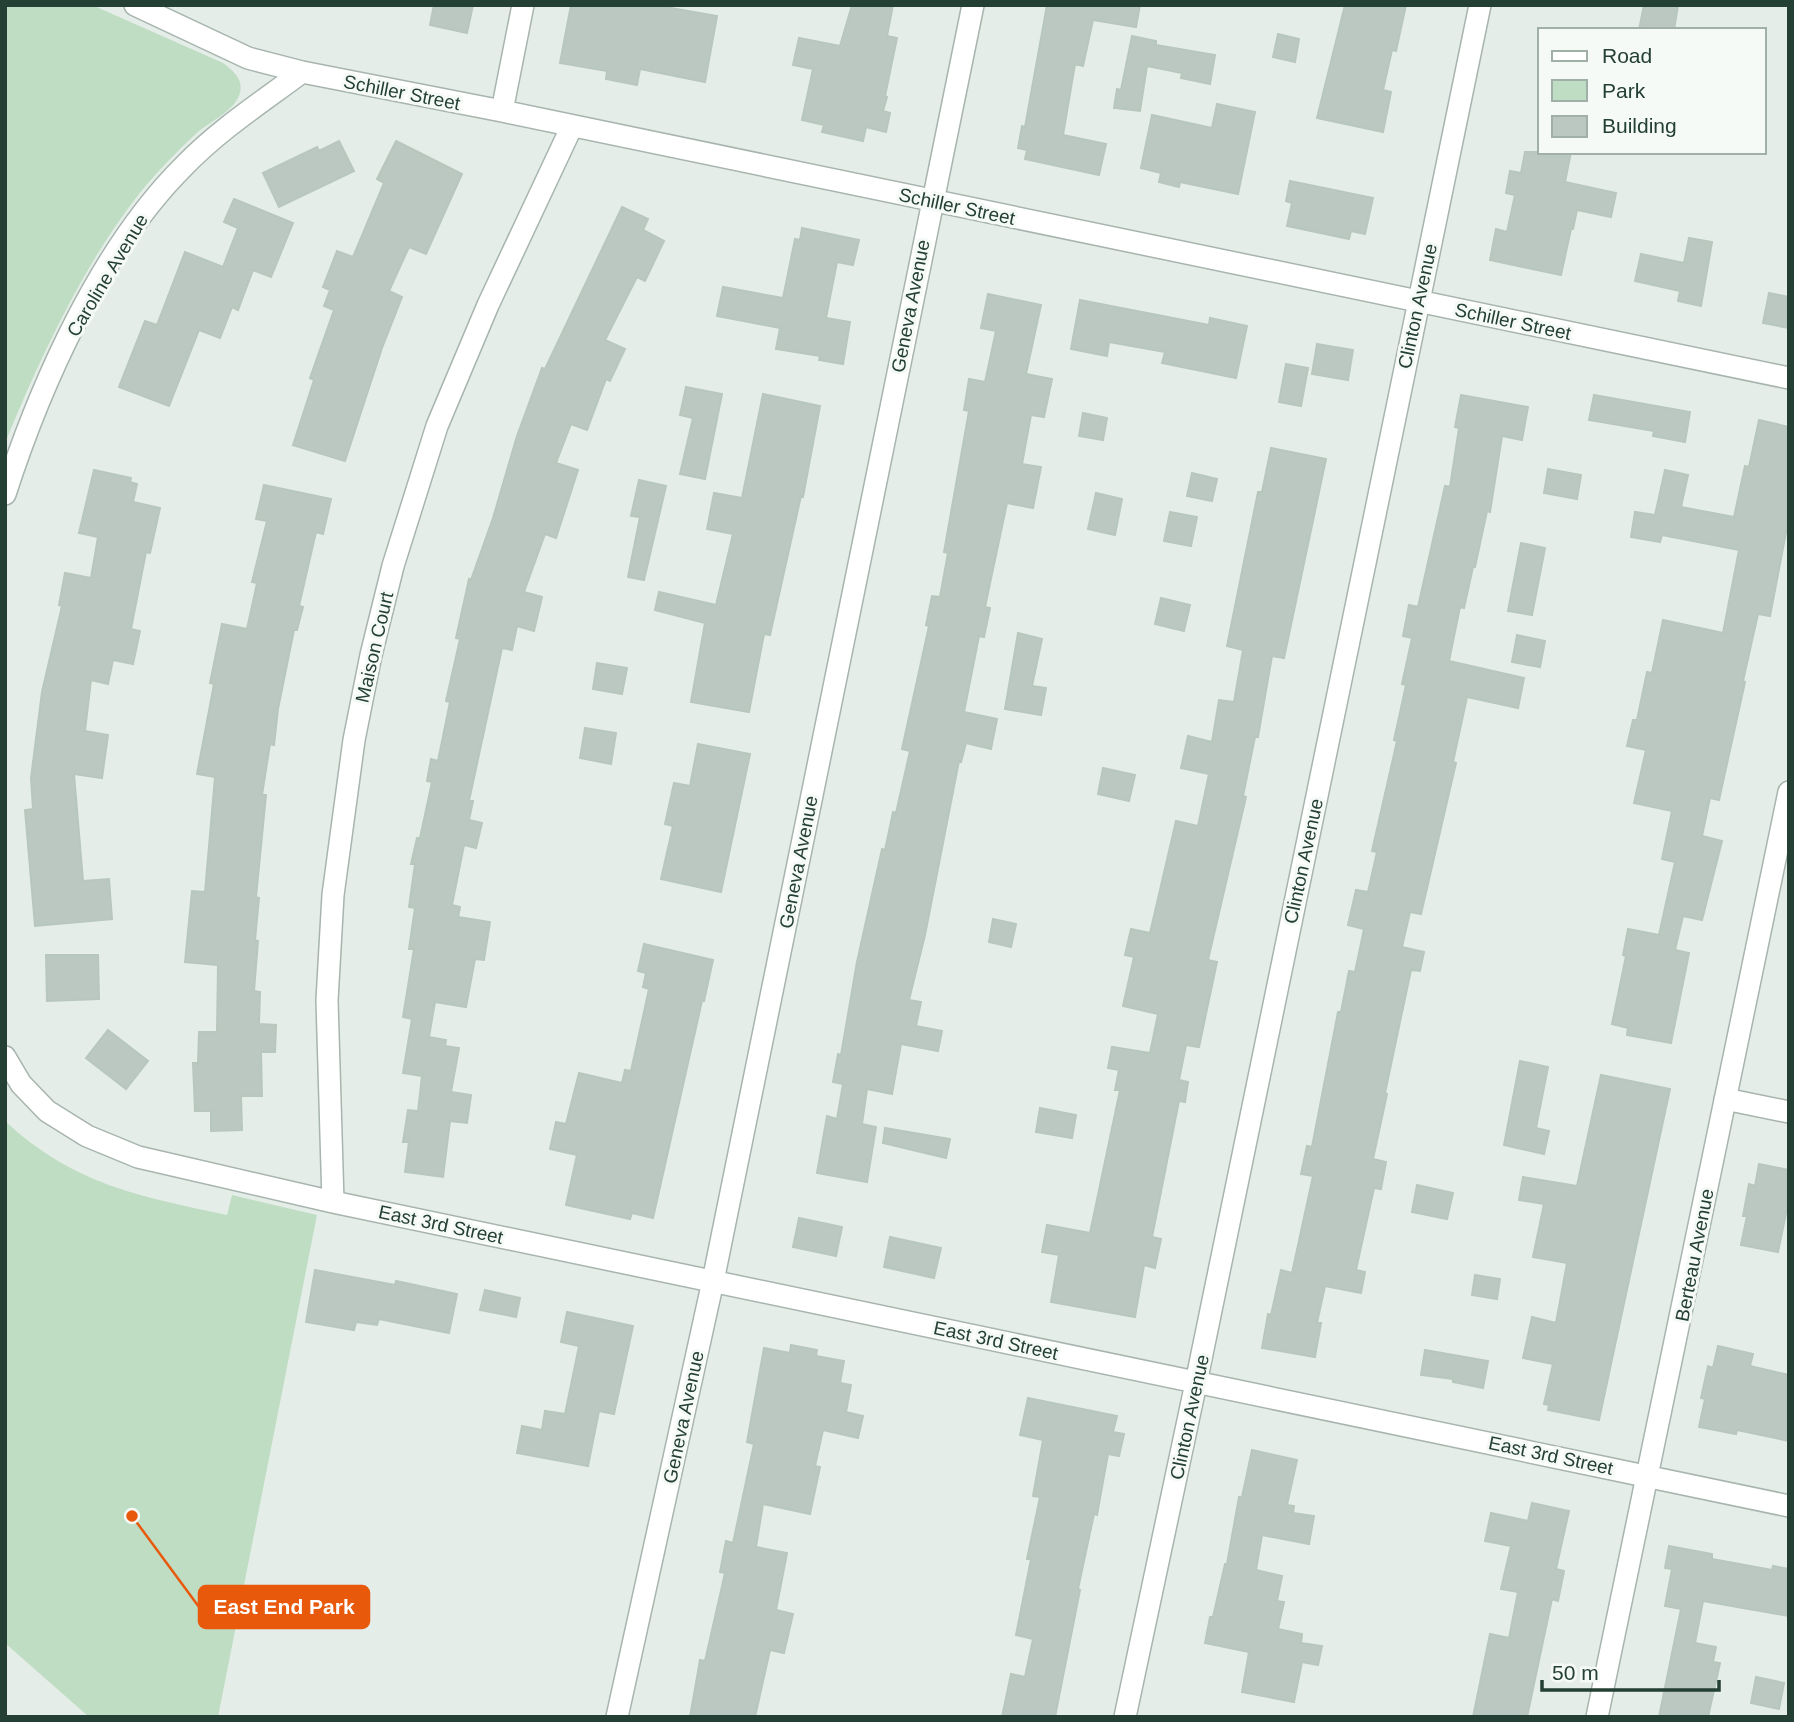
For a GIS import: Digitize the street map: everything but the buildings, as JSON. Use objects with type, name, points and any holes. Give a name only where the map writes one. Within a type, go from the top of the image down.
[{"type":"street","name":"Schiller Street","points":[[135,5],[248,58],[302,72],[502,111],[1789,378]]},
{"type":"street","points":[[502,111],[523,5]]},
{"type":"street","name":"Geneva Avenue","points":[[618,1717],[713,1281],[972,5]]},
{"type":"street","name":"Clinton Avenue","points":[[1125,1717],[1480,5]]},
{"type":"street","name":"Caroline Avenue","points":[[5,494],[37,407],[62,350],[121,245],[184,165],[223,130],[302,72]]},
{"type":"street","name":"Maison Court","points":[[332,1202],[327,1000],[333,895],[354,740],[371,655],[393,566],[437,426],[488,305],[572,126]]},
{"type":"street","name":"Berteau Avenue","points":[[1597,1717],[1789,792]]},
{"type":"street","name":"East 3rd Street","points":[[5,1057],[21,1084],[47,1111],[87,1136],[138,1157],[332,1202],[1789,1506]]},
{"type":"street","points":[[1725,1099],[1789,1112]]},
{"type":"green space","points":[[5,5],[92,5],[223,63],[235,74],[241,87],[238,98],[230,108],[198,132],[139,194],[99,251],[32,379],[5,443]]},
{"type":"green space","points":[[5,1121],[56,1160],[82,1174],[136,1194],[227,1215],[232,1195],[317,1215],[218,1717],[89,1717],[5,1643]]},
{"type":"place","name":"East End Park","points":[[132,1516]]}]
